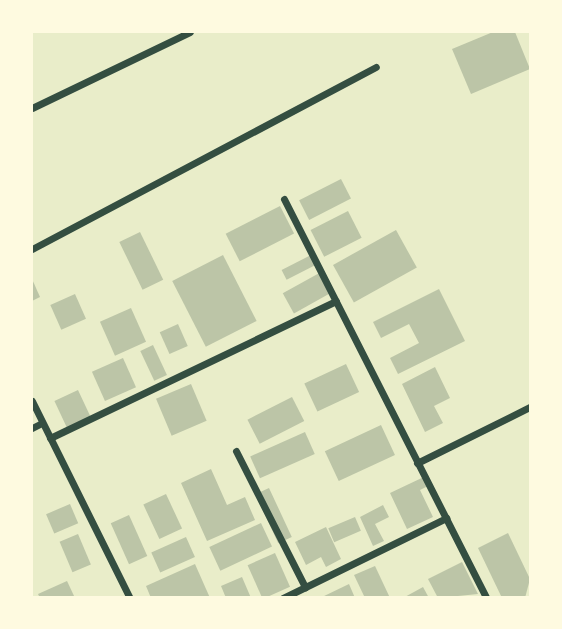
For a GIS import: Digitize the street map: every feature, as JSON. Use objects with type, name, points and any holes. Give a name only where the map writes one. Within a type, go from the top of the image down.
[{"type":"street","points":[[32,108],[190,32]]},
{"type":"street","points":[[32,249],[376,67]]},
{"type":"street","points":[[284,200],[486,597]]},
{"type":"street","points":[[50,438],[336,301]]},
{"type":"street","points":[[32,401],[130,597]]},
{"type":"street","points":[[418,463],[530,407]]},
{"type":"street","points":[[32,428],[42,423]]},
{"type":"street","points":[[236,452],[305,587]]},
{"type":"street","points":[[283,597],[446,518]]},
{"type":"building","points":[[493,32],[515,32],[530,69],[471,94],[452,49]]},
{"type":"building","points":[[341,179],[351,199],[309,220],[299,200]]},
{"type":"building","points":[[280,206],[294,234],[240,261],[226,234]]},
{"type":"building","points":[[348,211],[362,238],[324,257],[311,230]]},
{"type":"building","points":[[396,230],[417,268],[354,303],[333,265]]},
{"type":"building","points":[[140,232],[163,280],[143,290],[119,242]]},
{"type":"building","points":[[223,255],[257,321],[206,347],[172,281]]},
{"type":"building","points":[[311,255],[316,265],[287,280],[282,270]]},
{"type":"building","points":[[323,271],[334,291],[294,313],[283,293]]},
{"type":"building","points":[[32,279],[40,297],[32,301]]},
{"type":"building","points":[[439,289],[465,341],[398,374],[390,358],[419,343],[409,324],[381,338],[373,322]]},
{"type":"building","points":[[75,294],[86,319],[61,330],[50,305]]},
{"type":"building","points":[[131,308],[146,342],[115,356],[100,322]]},
{"type":"building","points":[[178,324],[188,346],[169,354],[160,332]]},
{"type":"building","points":[[153,345],[167,375],[154,381],[140,351]]},
{"type":"building","points":[[123,358],[136,387],[105,401],[92,372]]},
{"type":"building","points":[[346,364],[359,392],[317,412],[304,383]]},
{"type":"building","points":[[435,367],[450,398],[434,406],[443,423],[425,432],[402,384]]},
{"type":"building","points":[[191,384],[207,421],[172,436],[156,399]]},
{"type":"building","points":[[78,390],[91,418],[68,429],[54,401]]},
{"type":"building","points":[[292,397],[304,421],[260,444],[247,420]]},
{"type":"building","points":[[381,425],[395,455],[339,481],[325,451]]},
{"type":"building","points":[[305,432],[315,454],[260,478],[250,456]]},
{"type":"building","points":[[211,469],[227,505],[245,497],[255,520],[207,541],[181,483]]},
{"type":"building","points":[[428,475],[432,484],[420,490],[433,517],[407,529],[390,493]]},
{"type":"building","points":[[269,488],[292,537],[278,543],[255,494]]},
{"type":"building","points":[[166,494],[182,528],[159,539],[143,505]]},
{"type":"building","points":[[70,504],[78,523],[54,533],[46,514]]},
{"type":"building","points":[[383,505],[389,517],[375,524],[384,541],[373,546],[360,517]]},
{"type":"building","points":[[129,515],[147,556],[129,564],[111,523]]},
{"type":"building","points":[[355,517],[361,531],[334,542],[328,528]]},
{"type":"building","points":[[261,523],[272,547],[220,571],[209,547]]},
{"type":"building","points":[[326,527],[341,559],[326,567],[321,557],[306,565],[295,542]]},
{"type":"building","points":[[508,533],[530,579],[525,598],[502,598],[478,548]]},
{"type":"building","points":[[78,534],[91,564],[72,572],[60,542]]},
{"type":"building","points":[[186,537],[195,557],[160,573],[151,552]]},
{"type":"building","points":[[275,553],[290,587],[262,598],[248,565]]},
{"type":"building","points":[[462,562],[478,594],[438,598],[428,579]]},
{"type":"building","points":[[195,564],[210,598],[151,598],[146,586]]},
{"type":"building","points":[[375,566],[390,598],[365,598],[354,575]]},
{"type":"building","points":[[242,577],[251,598],[226,598],[221,586]]},
{"type":"building","points":[[67,581],[75,598],[40,598],[38,594]]},
{"type":"building","points":[[349,584],[355,598],[320,598]]},
{"type":"building","points":[[423,587],[429,598],[403,598]]}]
